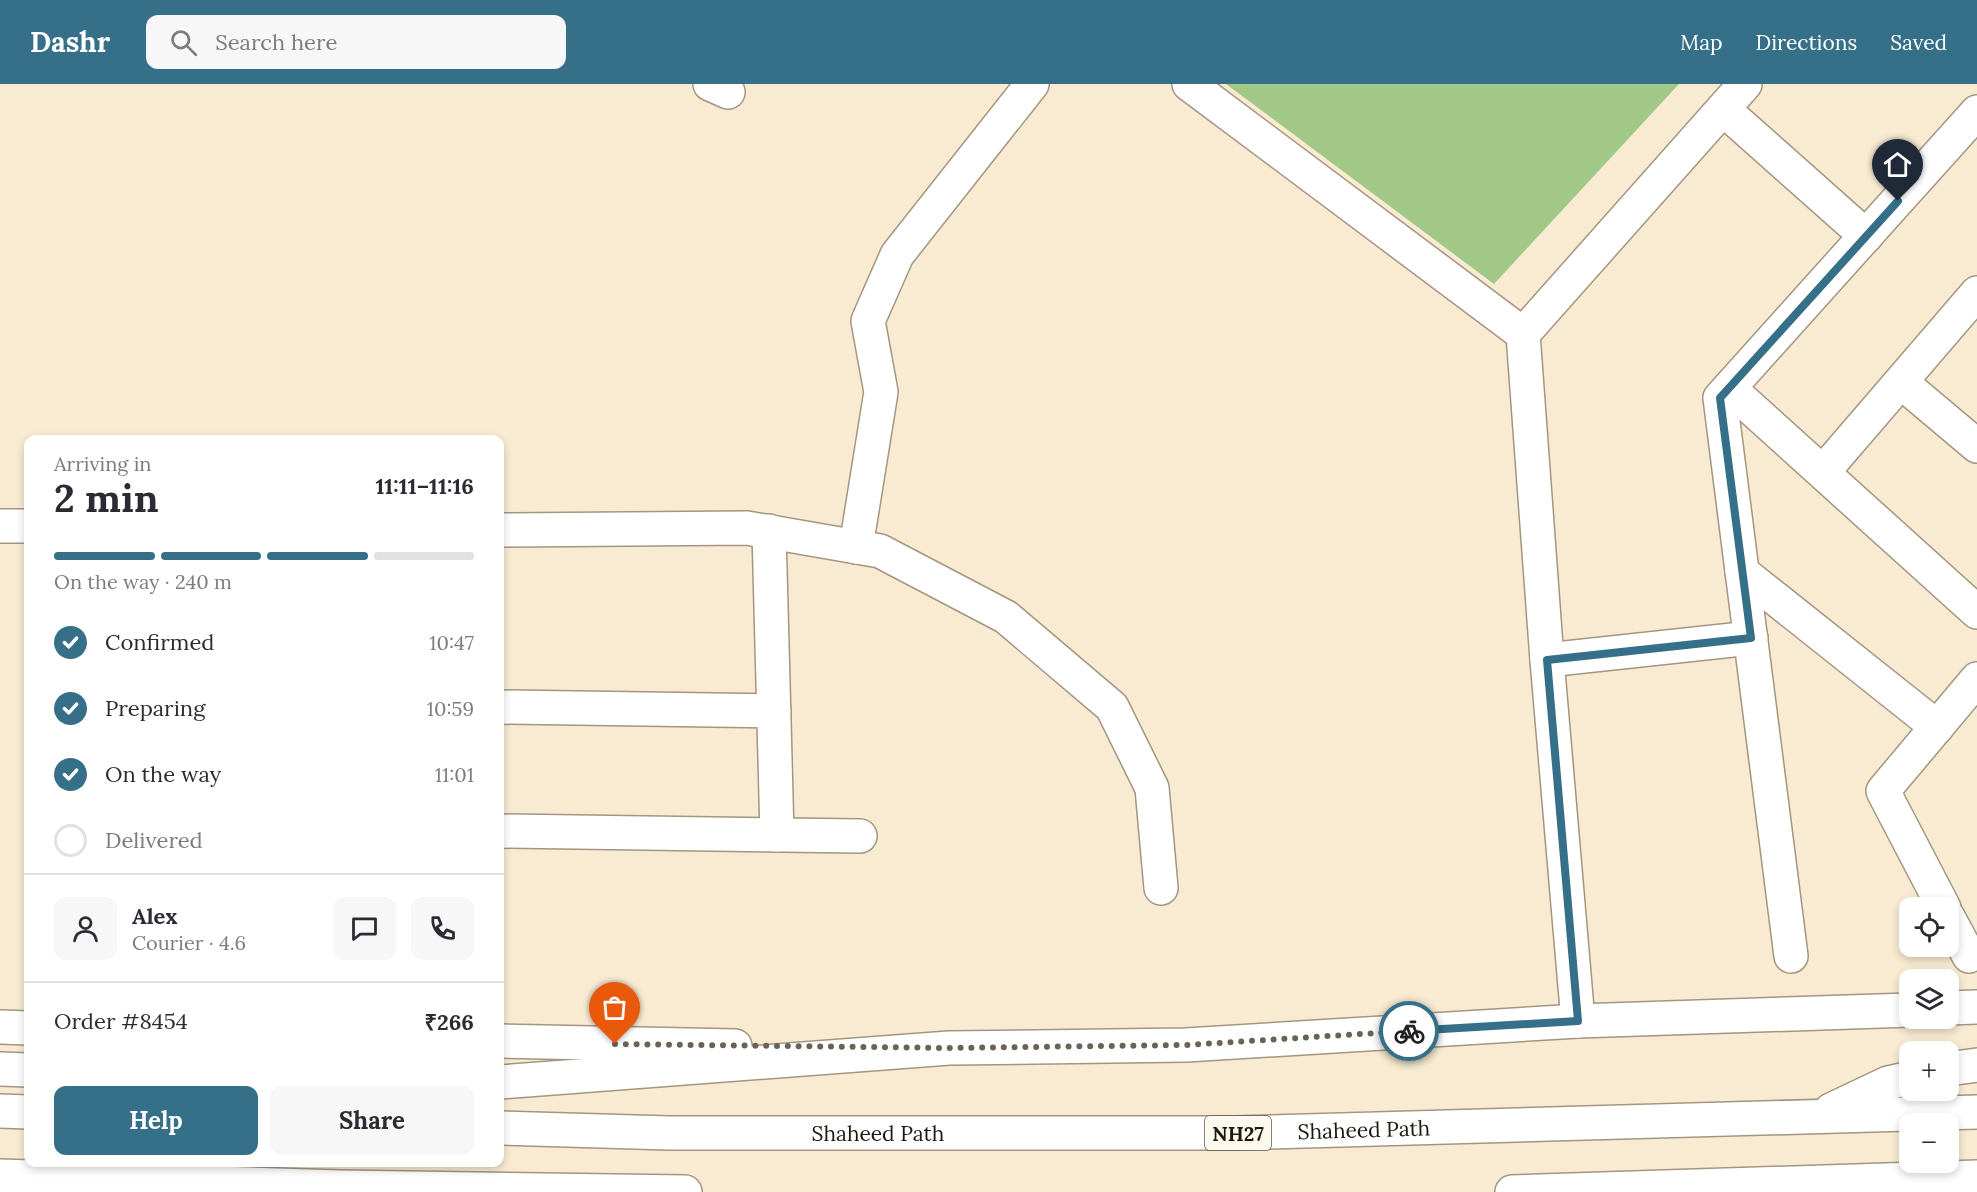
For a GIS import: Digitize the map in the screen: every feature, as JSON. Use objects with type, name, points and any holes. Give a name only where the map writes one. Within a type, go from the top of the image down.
[{"type":"main road","points":[[856,547],[881,392],[868,321],[897,255],[1032,84]]},
{"type":"main road","points":[[1189,84],[1523,334]]},
{"type":"main road","points":[[1578,1021],[1547,660],[1523,334],[1745,84]]},
{"type":"main road","points":[[1723,109],[1866,236]]},
{"type":"main road","points":[[1791,956],[1720,398],[1977,112]]},
{"type":"main road","points":[[1823,472],[1977,293]]},
{"type":"main road","points":[[1900,382],[1977,446]]},
{"type":"main road","points":[[1729,388],[1977,612]]},
{"type":"main road","points":[[0,526],[24,526]]},
{"type":"main road","points":[[504,530],[747,528],[769,531],[880,551],[1006,617],[1112,707],[1152,788],[1161,888]]},
{"type":"main road","points":[[769,531],[777,835]]},
{"type":"main road","points":[[1742,572],[1937,727]]},
{"type":"main road","points":[[1547,660],[1751,638]]},
{"type":"main road","points":[[1938,897],[1883,791],[1977,679]]},
{"type":"main road","points":[[504,707],[774,711]]},
{"type":"main road","points":[[504,831],[860,836]]},
{"type":"main road","points":[[1959,937],[1969,956]]},
{"type":"main road","points":[[1959,1008],[1977,1007]]},
{"type":"main road","points":[[504,1041],[949,1048],[1186,1045],[1578,1021],[1899,1010]]},
{"type":"main road","points":[[0,1027],[24,1028]]},
{"type":"main road","points":[[504,1082],[949,1048]]},
{"type":"main road","points":[[1959,1067],[1977,1065]]},
{"type":"main road","points":[[0,1069],[24,1070]]},
{"type":"main road","points":[[1818,1116],[1888,1083],[1899,1080]]},
{"type":"main road","points":[[0,1111],[24,1112]]},
{"type":"main road","name":"Shaheed Path","points":[[504,1128],[669,1133],[1235,1133],[1977,1112]]},
{"type":"main road","points":[[0,1176],[340,1187],[686,1192]]},
{"type":"main road","points":[[1512,1192],[1977,1177]]},
{"type":"green space","points":[[1226,84],[1679,84],[1494,284]]},
{"type":"way so far","points":[[615,1044],[949,1048],[1186,1045],[1409,1031]]},
{"type":"route","points":[[1409,1031],[1578,1021],[1547,660],[1751,638],[1720,398],[1898,201]]}]
